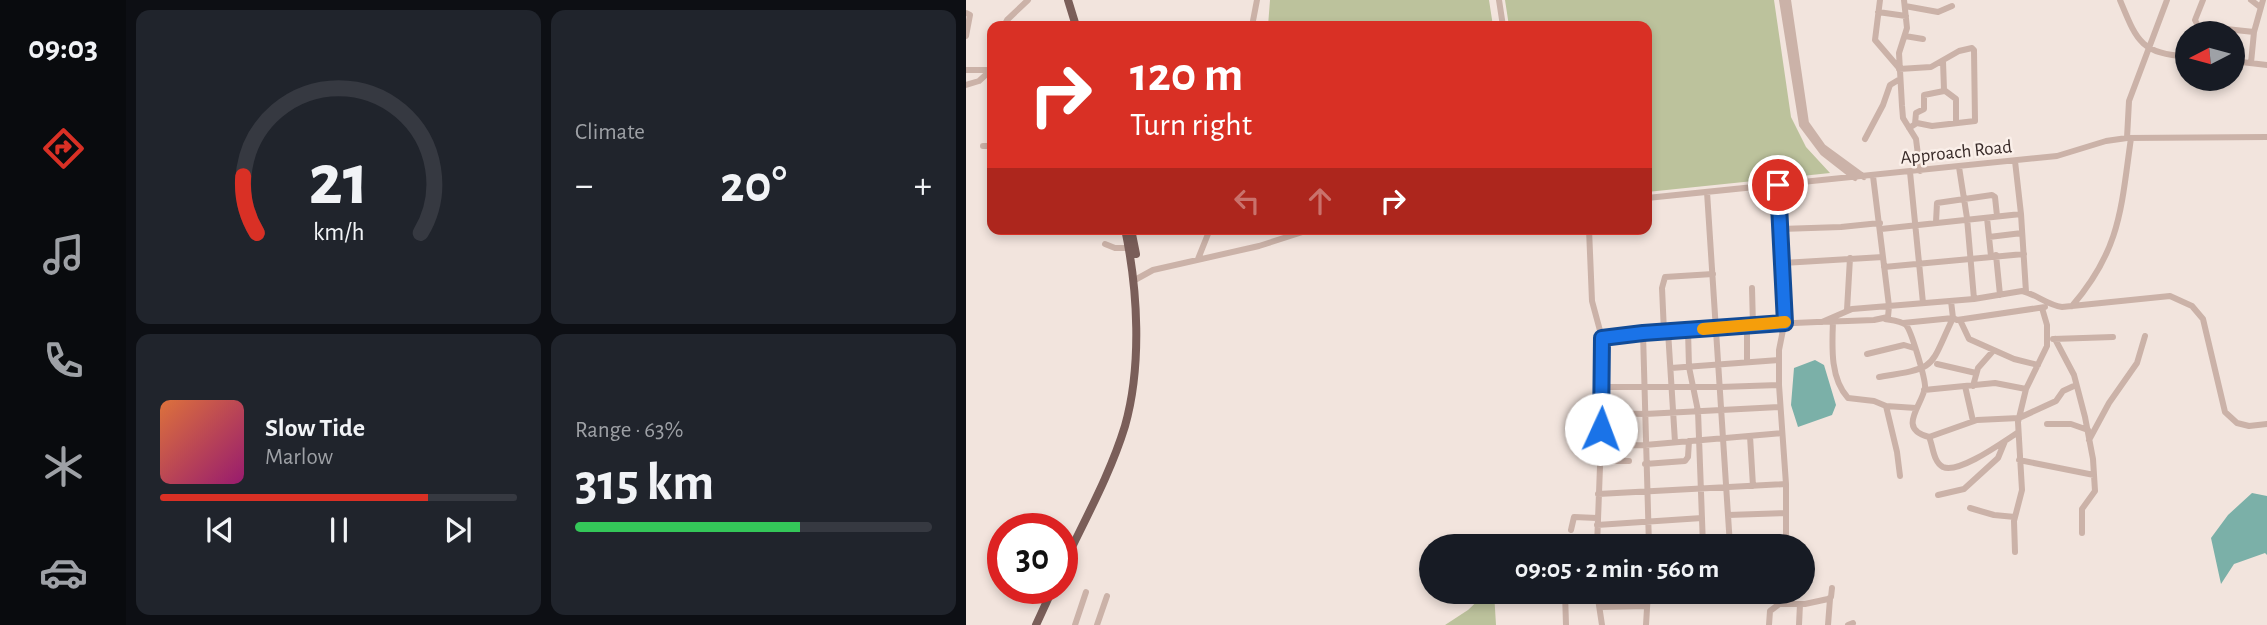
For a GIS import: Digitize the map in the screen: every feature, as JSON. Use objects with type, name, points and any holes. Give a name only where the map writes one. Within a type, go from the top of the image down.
[{"type":"main road","points":[[1066,0],[1072,21]]},
{"type":"main road","points":[[1126,235],[1135,279]]},
{"type":"main road","points":[[1078,534],[1125,426],[1135,378],[1136,326],[1139,321],[1131,235]]},
{"type":"main road","points":[[1036,625],[1046,604]]},
{"type":"street","points":[[1006,21],[1028,0]]},
{"type":"street","points":[[1253,21],[1257,0]]},
{"type":"street","points":[[1499,0],[1502,21]]},
{"type":"street","points":[[1782,0],[1802,125],[1823,153],[1855,178]]},
{"type":"street","points":[[1788,0],[1806,123],[1823,147],[1865,177]]},
{"type":"street","points":[[1880,0],[1874,40],[1899,68],[1928,68],[1961,50],[1975,50],[1976,120],[1912,126]]},
{"type":"street","points":[[2120,0],[2134,33],[2149,50],[2175,55]]},
{"type":"street","points":[[2157,0],[2163,11]]},
{"type":"street","points":[[2072,306],[2092,283],[2115,235],[2129,138],[2129,101],[2167,0]]},
{"type":"street","points":[[2203,0],[2196,20],[2198,26],[2254,32]]},
{"type":"street","points":[[2251,0],[2261,3],[2254,32],[2251,63]]},
{"type":"street","points":[[1920,171],[1912,126],[1902,113],[1899,50],[1905,36],[1904,3],[1938,12],[1952,6]]},
{"type":"street","points":[[1878,12],[1906,16]]},
{"type":"street","points":[[966,13],[970,16],[966,36]]},
{"type":"street","points":[[2257,21],[2267,22]]},
{"type":"street","points":[[1905,36],[1923,39]]},
{"type":"street","points":[[1944,61],[1944,91]]},
{"type":"street","points":[[2245,62],[2267,65]]},
{"type":"street","points":[[966,68],[987,70]]},
{"type":"street","points":[[966,93],[967,85],[979,81],[987,74]]},
{"type":"street","points":[[1865,139],[1883,105],[1889,85],[1900,79]]},
{"type":"street","points":[[1912,126],[1916,113],[1924,108],[1924,95],[1944,91],[1956,99],[1956,123]]},
{"type":"street","name":"Approach Road","points":[[1652,198],[2057,156],[2106,141],[2129,138],[2267,137]]},
{"type":"street","points":[[2015,161],[2026,292]]},
{"type":"street","points":[[1959,167],[1965,200],[1974,299]]},
{"type":"street","points":[[1910,172],[1923,303]]},
{"type":"street","points":[[1873,176],[1889,306],[1889,314],[1885,319]]},
{"type":"street","points":[[1778,185],[1785,323],[1779,360],[1779,407],[1786,484],[1786,534]]},
{"type":"street","points":[[1707,192],[1729,534]]},
{"type":"street","points":[[1936,222],[1937,203],[1994,195],[1997,216]]},
{"type":"street","points":[[1781,229],[1915,225],[2021,214]]},
{"type":"street","points":[[1987,218],[2000,295]]},
{"type":"street","points":[[1989,237],[2022,233]]},
{"type":"street","points":[[1198,258],[1208,235]]},
{"type":"street","points":[[1135,279],[1153,270],[1297,235]]},
{"type":"street","points":[[1588,235],[1592,302],[1602,338],[1603,387],[1597,534]]},
{"type":"street","points":[[1105,244],[1115,248],[1129,248]]},
{"type":"street","points":[[1884,267],[2024,254]]},
{"type":"street","points":[[1783,263],[1884,257]]},
{"type":"street","points":[[1847,310],[1850,258]]},
{"type":"street","points":[[1675,442],[1673,388],[1662,288],[1665,277],[1713,274]]},
{"type":"street","points":[[1747,362],[1752,288]]},
{"type":"street","points":[[1822,322],[1847,310],[2026,292],[2054,306]]},
{"type":"street","points":[[1602,338],[1785,323],[1885,319],[1902,323],[1957,319],[2042,307],[2170,296],[2192,306],[2203,319],[2225,412],[2237,423],[2249,426],[2267,424]]},
{"type":"street","points":[[1951,301],[1957,319],[1969,339],[2014,359],[2038,365]]},
{"type":"street","points":[[2042,307],[2051,339],[2070,366],[2088,430],[2095,491],[2081,513],[2082,533]]},
{"type":"street","points":[[1879,377],[1923,369],[1935,359],[1957,319]]},
{"type":"street","points":[[1833,321],[1835,371],[1845,394],[1853,401],[1874,401],[1886,406],[1916,408]]},
{"type":"street","points":[[1902,323],[1907,326],[1923,369],[1924,390],[1913,420],[1915,430],[1919,434],[1929,437],[1973,421],[2019,418],[2056,401],[2065,389],[2076,385]]},
{"type":"street","points":[[1688,330],[1689,367],[1698,411],[1703,534]]},
{"type":"street","points":[[1643,333],[1649,534]]},
{"type":"street","points":[[2089,440],[2109,403],[2137,363],[2145,336]]},
{"type":"street","points":[[2051,339],[2113,337]]},
{"type":"street","points":[[2015,552],[2015,517],[2022,497],[2017,433],[2019,418],[2026,389],[2051,339]]},
{"type":"street","points":[[1867,354],[1904,345],[1914,348]]},
{"type":"street","points":[[1973,421],[1969,386],[1993,351]]},
{"type":"street","points":[[1671,368],[1779,360]]},
{"type":"street","points":[[1937,364],[1976,373]]},
{"type":"street","points":[[1924,390],[1995,383],[2026,389]]},
{"type":"street","points":[[1603,387],[1779,385]]},
{"type":"street","points":[[1886,406],[1900,476]]},
{"type":"street","points":[[1602,413],[1645,414],[1779,407]]},
{"type":"street","points":[[2047,424],[2071,424],[2088,430]]},
{"type":"street","points":[[1601,446],[1645,445],[1782,433]]},
{"type":"street","points":[[1929,437],[1938,463],[1947,468],[1971,461],[2017,433]]},
{"type":"street","points":[[1750,436],[1753,486]]},
{"type":"street","points":[[1646,464],[1685,461],[1688,457],[1689,441]]},
{"type":"street","points":[[1938,495],[1964,489],[1998,458],[2005,441]]},
{"type":"street","points":[[2019,460],[2094,475]]},
{"type":"street","points":[[1600,461],[1629,461]]},
{"type":"street","points":[[1598,494],[1786,484]]},
{"type":"street","points":[[1970,508],[1994,515],[2015,517]]},
{"type":"street","points":[[1728,515],[1786,513]]},
{"type":"street","points":[[1571,530],[1574,517],[1597,522],[1702,519]]},
{"type":"street","points":[[1828,625],[1832,588]]},
{"type":"street","points":[[1076,625],[1086,592]]},
{"type":"street","points":[[1097,625],[1107,596]]},
{"type":"street","points":[[1815,602],[1830,599]]},
{"type":"street","points":[[1565,604],[1566,625]]},
{"type":"street","points":[[1599,604],[1602,625]]},
{"type":"street","points":[[1769,625],[1770,611],[1777,604]]},
{"type":"street","points":[[1799,625],[1800,604]]},
{"type":"street","points":[[1600,607],[1647,606],[1646,625]]},
{"type":"green space","points":[[1270,0],[1489,0],[1492,21],[1268,21]]},
{"type":"green space","points":[[1505,0],[1774,0],[1791,117],[1806,147],[1830,173],[1652,191],[1652,21],[1508,21]]},
{"type":"green space","points":[[1474,604],[1495,604],[1496,625],[1445,625]]},
{"type":"water","points":[[1815,360],[1824,365],[1836,405],[1832,415],[1798,427],[1791,405],[1794,368]]},
{"type":"water","points":[[2252,493],[2267,496],[2267,555],[2265,553],[2234,564],[2221,584],[2211,538],[2228,515]]},
{"type":"slow traffic","points":[[1703,329],[1785,322]]},
{"type":"route","points":[[1601,429],[1602,338],[1785,323],[1778,185]]}]
